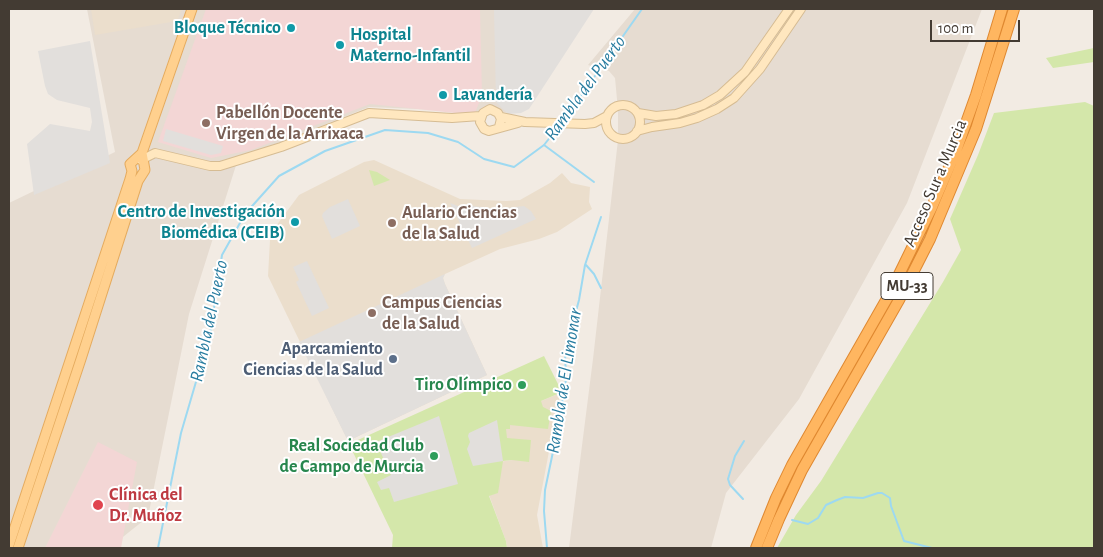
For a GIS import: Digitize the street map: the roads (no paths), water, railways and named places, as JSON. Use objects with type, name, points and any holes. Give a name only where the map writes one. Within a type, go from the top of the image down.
[{"type":"highway","name":"Acceso Sur a Murcia","points":[[756,548],[776,498],[792,465],[889,295],[932,207],[974,102],[1002,9]]},
{"type":"highway","name":"Acceso Sur a Murcia","points":[[767,548],[802,470],[885,326],[930,239],[976,129],[1014,9]]},
{"type":"main road","points":[[18,548],[81,359],[192,9]]},
{"type":"main road","points":[[132,171],[137,174],[143,160]]},
{"type":"main road","points":[[9,544],[132,171],[130,164],[143,160]]},
{"type":"main road","points":[[76,345],[81,359]]},
{"type":"main road","points":[[68,367],[81,359]]},
{"type":"street","points":[[638,113],[656,116],[676,114],[703,105],[720,95],[745,72],[788,9]]},
{"type":"street","points":[[638,131],[697,118],[717,109],[734,98],[760,70],[801,9]]},
{"type":"street","points":[[582,124],[611,133],[617,137],[625,138],[633,136],[638,131],[640,124],[638,113],[632,107],[620,105],[611,110],[607,116],[606,123],[611,133]]},
{"type":"street","points":[[525,122],[489,131],[482,127],[480,119],[485,111],[490,110],[496,111],[501,117],[538,123],[582,124],[594,122],[607,116]]},
{"type":"street","points":[[143,160],[155,153],[215,166],[281,147],[369,113],[480,119]]},
{"type":"street","points":[[499,127],[501,117]]},
{"type":"waterway","name":"Rambla del Puerto","points":[[564,120],[642,9]]},
{"type":"waterway","name":"Rambla del Puerto","points":[[158,548],[181,433],[210,334],[222,255],[245,214],[279,176],[325,151],[385,130],[428,133],[458,142],[484,159],[514,167],[544,145],[559,126]]},
{"type":"waterway","name":"Rambla de El Limonar","points":[[544,145],[594,182]]},
{"type":"waterway","name":"Rambla de El Limonar","points":[[547,548],[544,511],[545,490],[566,379],[565,352],[579,300],[585,265],[601,217]]},
{"type":"waterway","points":[[586,265],[594,274],[601,288]]},
{"type":"waterway","points":[[743,499],[730,485],[728,479],[735,456],[744,441]]},
{"type":"waterway","points":[[792,520],[808,524],[818,518],[826,505],[837,500],[845,497],[863,498],[882,493],[890,498],[891,506],[904,541],[932,548]]},
{"type":"place","name":"Bloque Técnico","points":[[291,28]]},
{"type":"place","name":"Hospital Materno-Infantil","points":[[340,45]]},
{"type":"place","name":"Lavandería","points":[[443,95]]},
{"type":"place","name":"Pabellón Docente Virgen de la Arrixaca","points":[[206,123]]},
{"type":"place","name":"Centro de Investigación Biomédica (CEIB)","points":[[295,222]]},
{"type":"place","name":"Aulario Ciencias de la Salud","points":[[392,223]]},
{"type":"place","name":"Campus Ciencias de la Salud","points":[[372,313]]},
{"type":"place","name":"Aparcamiento Ciencias de la Salud","points":[[393,359]]},
{"type":"place","name":"Tiro Olímpico","points":[[522,385]]},
{"type":"place","name":"Real Sociedad Club de Campo de Murcia","points":[[434,456]]},
{"type":"place","name":"Clínica del Dr. Muñoz","points":[[98,505]]}]
